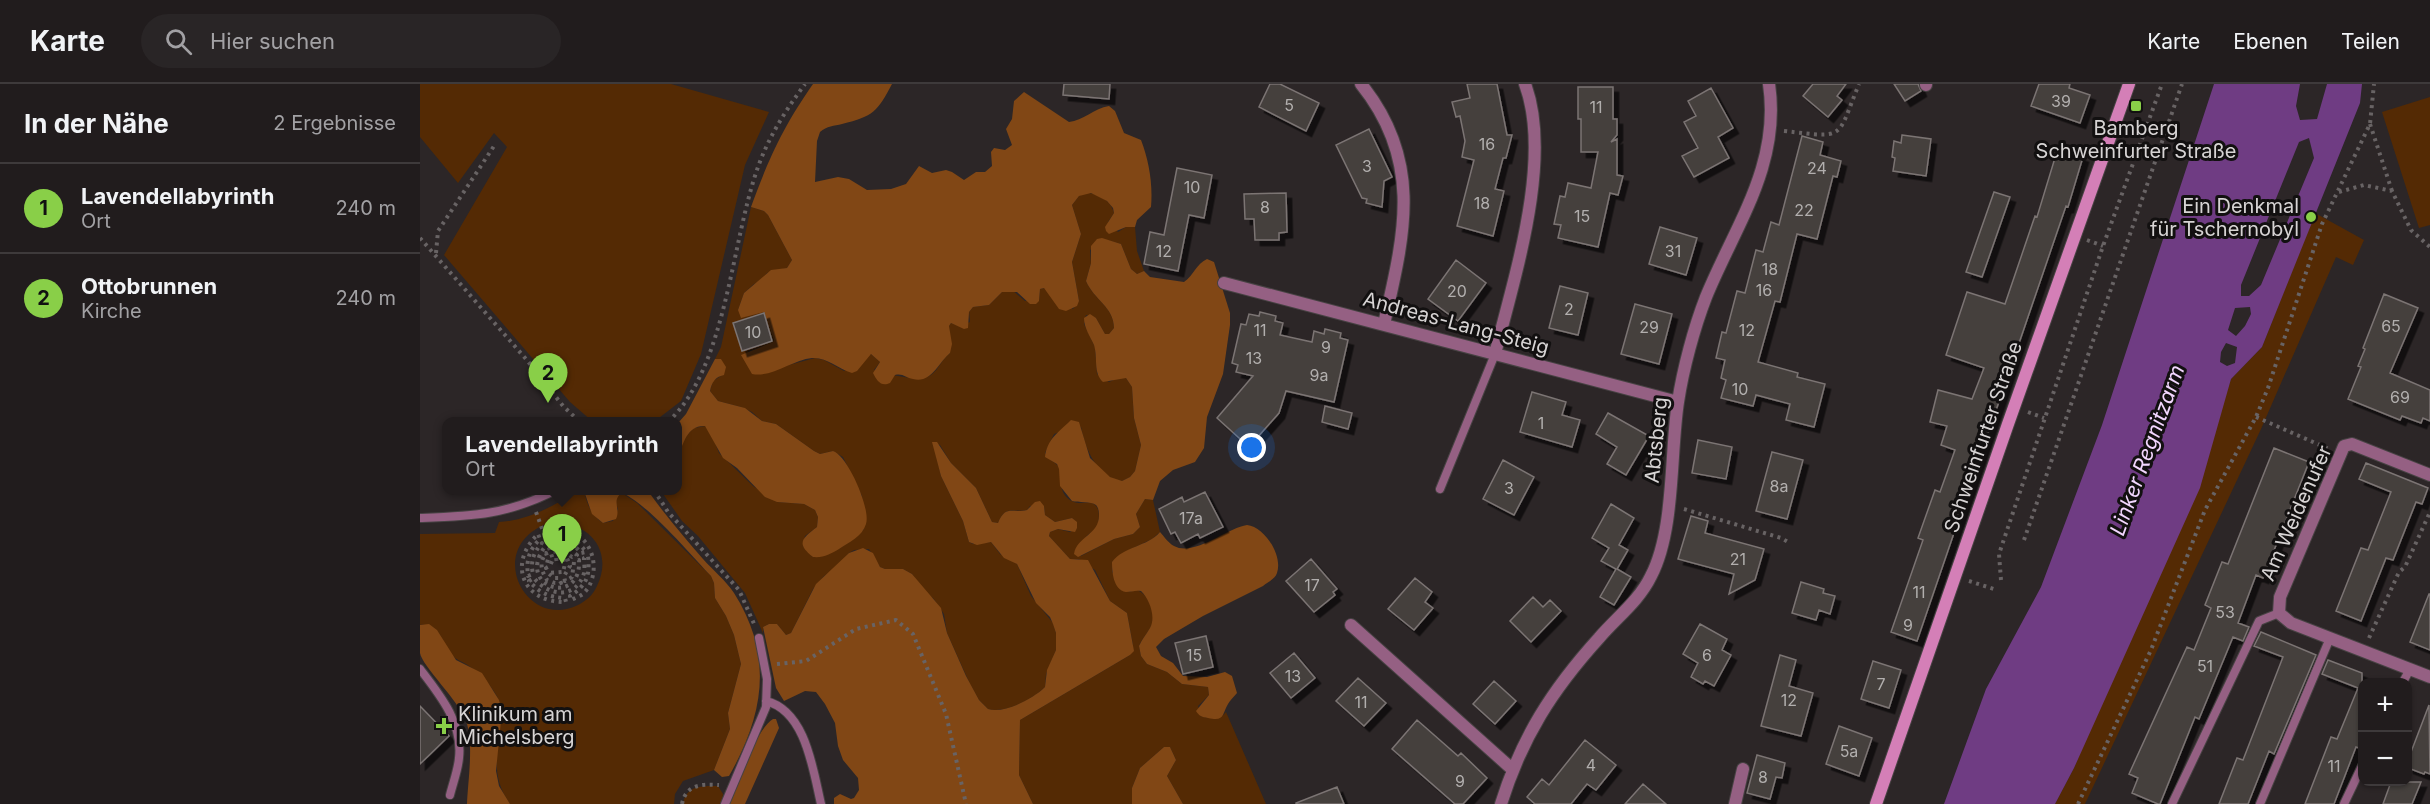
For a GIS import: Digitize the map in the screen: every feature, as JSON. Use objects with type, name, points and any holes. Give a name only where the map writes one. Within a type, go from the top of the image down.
[{"type":"street","points":[[1361,84],[1372,98],[1394,143],[1402,169],[1405,198],[1401,247],[1384,324]]},
{"type":"street","points":[[1495,354],[1519,259],[1533,183],[1533,126],[1525,84]]},
{"type":"street","name":"Abtsberg","points":[[1501,804],[1512,769],[1530,730],[1555,692],[1599,638],[1642,593],[1653,574],[1661,547],[1668,505],[1678,402],[1696,327],[1706,298],[1754,196],[1765,165],[1772,130],[1772,102],[1769,84]]},
{"type":"street","name":"Schweinfurter Straße","points":[[1876,804],[2129,84]]},
{"type":"street","name":"Andreas-Lang-Steig","points":[[1224,283],[1678,402]]},
{"type":"street","name":"Am Weidenufer","points":[[2430,475],[2352,444],[2344,446],[2339,453],[2280,597],[2279,613],[2291,623],[2430,677]]},
{"type":"street","points":[[1351,625],[1512,769]]},
{"type":"street","points":[[1735,804],[1743,770]]},
{"type":"lane","points":[[1440,489],[1495,354]]},
{"type":"lane","points":[[420,518],[493,514],[532,502],[546,495]]},
{"type":"lane","name":"Am Weidenufer","points":[[2172,804],[2259,621],[2279,613]]},
{"type":"lane","points":[[725,804],[760,725],[766,701],[765,664],[759,638]]},
{"type":"lane","points":[[2260,804],[2330,638]]},
{"type":"lane","points":[[420,669],[443,700],[457,726],[459,757],[450,795]]},
{"type":"lane","points":[[2405,678],[2410,669]]},
{"type":"lane","points":[[766,701],[780,705],[795,722],[806,749],[821,804]]},
{"type":"lane","points":[[2344,804],[2358,774]]},
{"type":"path","points":[[672,417],[685,403],[709,359],[758,167],[778,123],[806,84]]},
{"type":"path","points":[[1788,132],[1824,136],[1838,132],[1844,126],[1859,84]]},
{"type":"path","points":[[2001,580],[1999,554],[2011,515],[2103,246],[2162,84]]},
{"type":"path","points":[[2024,540],[2182,84]]},
{"type":"path","points":[[2078,804],[2151,650],[2205,510],[2256,417],[2268,388],[2322,224],[2339,193],[2370,124],[2374,84]]},
{"type":"path","points":[[2370,124],[2392,191],[2411,230],[2430,247]]},
{"type":"path","points":[[436,254],[438,231],[496,143]]},
{"type":"path","points":[[2339,193],[2364,185],[2392,191]]},
{"type":"path","points":[[420,238],[575,417]]},
{"type":"path","points":[[2256,417],[2339,453]]},
{"type":"path","points":[[657,495],[668,512],[739,590],[759,638]]},
{"type":"path","points":[[532,502],[553,559],[550,566],[546,568],[548,559],[546,553],[542,558],[541,565],[547,580],[555,584],[561,582],[559,578],[548,573],[563,572],[565,564],[562,555],[567,558],[570,566],[564,576],[566,581],[572,577],[574,562],[579,560],[580,572],[575,581],[565,587],[555,588],[544,584],[536,565],[544,548],[542,543],[535,551],[531,566],[533,574],[528,576],[526,564],[530,549],[540,539],[538,534],[526,546],[521,565],[525,580],[537,596],[550,602],[566,602],[565,598],[551,597],[539,592],[529,581],[534,578],[542,588],[552,592],[566,592],[577,585],[584,572],[584,558],[588,556],[589,573],[581,589],[570,596],[572,600],[584,592],[594,574],[592,552],[584,541],[570,531],[549,529],[550,535],[567,536],[580,543],[586,552],[581,553],[565,540],[552,539],[553,544],[563,544],[577,555],[572,557],[561,549],[555,548],[557,565]]},
{"type":"path","points":[[1668,505],[1781,537],[1788,542]]},
{"type":"path","points":[[2363,651],[2399,572],[2405,567],[2430,512]]},
{"type":"path","points":[[1955,576],[1996,590]]},
{"type":"path","points":[[765,664],[806,661],[856,629],[896,621],[913,634],[946,714],[966,804]]},
{"type":"path","points":[[682,804],[688,791],[698,785],[733,785]]},
{"type":"shaded area","points":[[420,84],[671,84],[769,112],[745,165],[701,354],[681,401],[660,417],[587,417],[570,402],[444,255],[507,147],[494,133],[458,183],[420,137]]},
{"type":"shaded area","points":[[813,84],[892,84],[873,112],[853,121],[828,127],[820,132],[817,141],[815,182],[838,177],[849,179],[867,190],[891,189],[906,184],[919,166],[932,173],[946,170],[964,180],[976,172],[985,172],[992,166],[991,152],[994,148],[1005,150],[1012,145],[1006,129],[1012,119],[1014,101],[1024,92],[1069,122],[1104,107],[1109,106],[1115,111],[1124,133],[1141,140],[1150,173],[1151,207],[1137,220],[1135,227],[1126,227],[1109,234],[1105,227],[1114,213],[1113,208],[1107,201],[1091,193],[1079,196],[1072,205],[1081,234],[1072,262],[1079,301],[1077,306],[1066,311],[1059,309],[1044,288],[1040,289],[1039,301],[1036,304],[1030,304],[1017,292],[1002,292],[989,305],[973,307],[969,312],[968,328],[964,329],[951,323],[949,326],[952,344],[950,353],[925,378],[919,380],[895,375],[890,383],[882,384],[873,373],[880,362],[871,354],[857,371],[852,373],[823,359],[812,358],[760,375],[752,374],[741,355],[774,340],[764,312],[741,318],[738,310],[744,293],[771,270],[787,268],[792,260],[768,215],[764,211],[751,207],[778,143],[793,114]]},
{"type":"shaded area","points":[[2430,97],[2430,225],[2419,228],[2382,112]]},
{"type":"shaded area","points":[[1089,193],[1098,195],[1107,201],[1114,213],[1108,222],[1118,232],[1126,227],[1135,227],[1137,251],[1144,271],[1137,274],[1131,269],[1121,244],[1107,240],[1090,250],[1091,263],[1086,281],[1111,314],[1114,328],[1109,334],[1105,334],[1096,318],[1086,315],[1084,324],[1095,347],[1097,374],[1109,382],[1121,377],[1126,378],[1132,387],[1134,418],[1141,445],[1135,471],[1122,481],[1113,479],[1099,468],[1089,453],[1081,427],[1068,423],[1062,431],[1054,434],[1045,453],[1060,470],[1062,489],[1068,499],[1077,503],[1091,503],[1098,510],[1097,527],[1084,539],[1081,556],[1114,539],[1133,534],[1140,527],[1136,514],[1145,499],[1153,500],[1160,532],[1112,562],[1112,572],[1129,592],[1137,590],[1141,592],[1148,599],[1152,609],[1152,624],[1139,646],[1141,656],[1147,664],[1167,672],[1182,684],[1208,687],[1209,695],[1198,706],[1201,716],[1214,718],[1226,712],[1266,804],[1183,804],[1167,776],[1176,760],[1170,747],[1164,747],[1140,768],[1132,788],[1132,804],[1033,804],[1019,775],[1020,720],[1130,655],[1133,645],[1127,613],[1110,601],[1095,570],[1079,559],[1070,559],[1049,536],[1050,532],[1058,529],[1070,532],[1077,528],[1072,518],[1055,522],[1045,515],[1044,506],[1030,506],[1027,510],[1007,511],[998,523],[992,522],[976,488],[951,463],[940,445],[933,443],[941,476],[963,521],[969,542],[973,544],[991,542],[1000,554],[1017,564],[1031,596],[1053,623],[1056,633],[1056,650],[1046,674],[1045,687],[1026,701],[1010,707],[988,709],[979,700],[947,633],[944,614],[933,598],[928,596],[912,574],[903,569],[880,567],[869,549],[854,550],[849,553],[838,566],[824,576],[813,589],[791,633],[786,635],[777,624],[769,624],[763,627],[763,633],[745,593],[698,536],[682,521],[664,495],[682,495],[683,441],[694,428],[705,426],[712,435],[719,453],[753,486],[777,502],[804,504],[815,510],[818,517],[817,527],[805,536],[803,546],[813,557],[841,547],[864,529],[862,496],[843,457],[833,451],[820,454],[776,424],[762,421],[752,412],[741,407],[718,401],[710,391],[713,381],[724,374],[721,359],[715,359],[721,347],[751,207],[764,211],[768,215],[792,260],[787,268],[767,273],[761,281],[744,293],[738,310],[764,311],[771,329],[774,342],[748,351],[756,374],[815,358],[824,360],[844,371],[871,354],[880,362],[874,370],[903,377],[919,378],[931,375],[950,353],[949,326],[951,323],[959,326],[970,322],[969,312],[973,307],[989,305],[1002,292],[1012,290],[1025,301],[1039,301],[1040,289],[1044,288],[1073,309],[1079,301],[1072,262],[1081,234],[1072,205],[1079,196]]},
{"type":"shaded area","points":[[2315,213],[2364,240],[2353,265],[2336,257],[2261,429],[2085,804],[2055,804],[2074,768],[2219,416],[2231,379],[2262,347]]},
{"type":"shaded area","points":[[1102,238],[1121,244],[1131,269],[1137,274],[1144,271],[1150,277],[1184,282],[1203,261],[1207,259],[1214,262],[1230,313],[1230,325],[1223,374],[1207,417],[1204,448],[1195,462],[1173,470],[1160,481],[1153,500],[1145,499],[1136,514],[1140,527],[1133,534],[1114,539],[1078,557],[1074,554],[1076,548],[1096,527],[1098,509],[1094,504],[1072,501],[1060,486],[1057,464],[1045,457],[1048,445],[1071,420],[1079,422],[1090,458],[1110,477],[1122,481],[1135,471],[1141,445],[1134,418],[1132,387],[1126,378],[1103,382],[1100,378],[1094,345],[1084,322],[1084,318],[1090,314],[1096,318],[1105,334],[1109,334],[1114,328],[1111,314],[1086,281],[1091,263],[1091,246],[1097,239]]},
{"type":"shaded area","points":[[715,359],[721,359],[726,367],[724,375],[714,380],[710,391],[718,401],[745,408],[762,421],[776,424],[820,454],[833,451],[839,455],[851,472],[862,496],[867,517],[864,529],[855,539],[830,554],[813,557],[804,548],[803,541],[817,527],[818,517],[815,510],[804,504],[777,502],[765,497],[737,468],[723,458],[705,426],[694,428],[682,446],[682,418]]},
{"type":"shaded area","points":[[932,442],[937,442],[951,463],[976,488],[992,522],[998,523],[1007,512],[1027,510],[1035,502],[1040,501],[1044,506],[1045,515],[1055,522],[1072,518],[1077,522],[1075,532],[1058,529],[1050,532],[1049,536],[1070,559],[1088,560],[1110,601],[1127,613],[1134,651],[1130,655],[1020,720],[1019,775],[1033,804],[834,804],[834,798],[840,794],[851,799],[859,790],[858,778],[843,760],[838,746],[835,723],[816,692],[805,691],[784,701],[776,688],[763,627],[777,624],[786,635],[791,633],[816,584],[849,553],[863,548],[873,553],[880,567],[903,569],[912,574],[941,608],[947,633],[966,676],[979,700],[988,709],[1002,709],[1018,704],[1045,687],[1047,670],[1056,650],[1056,633],[1050,617],[1036,603],[1017,564],[1004,558],[991,542],[977,545],[969,542],[963,521],[941,476]]},
{"type":"shaded area","points":[[570,495],[585,495],[590,509],[603,523],[613,521],[618,509],[616,500],[619,495],[625,495],[637,503],[711,576],[714,583],[715,598],[734,635],[741,664],[728,713],[730,729],[714,770],[683,781],[675,794],[674,804],[510,804],[498,775],[497,756],[501,710],[497,696],[478,673],[451,654],[436,630],[427,625],[420,625],[420,534],[495,533],[499,522],[529,516],[549,508]],"holes":[[[552,522],[577,527],[595,540],[600,550],[601,573],[595,589],[586,600],[578,605],[559,610],[542,607],[528,596],[518,582],[515,565],[519,548],[531,533]]]},
{"type":"shaded area","points":[[585,495],[620,495],[617,499],[616,519],[603,523],[592,514]]},
{"type":"shaded area","points":[[625,495],[651,495],[703,559],[731,589],[747,616],[755,640],[760,685],[757,708],[750,731],[729,776],[722,777],[714,770],[730,729],[728,713],[741,664],[734,635],[715,598],[711,576],[668,530]]},
{"type":"shaded area","points":[[1247,525],[1260,531],[1271,543],[1278,566],[1275,577],[1263,586],[1203,616],[1164,639],[1156,647],[1161,656],[1173,663],[1183,676],[1207,677],[1225,672],[1232,676],[1237,693],[1224,714],[1217,719],[1206,718],[1196,711],[1209,695],[1208,687],[1182,684],[1167,672],[1147,664],[1141,656],[1139,646],[1152,624],[1151,609],[1141,591],[1126,592],[1118,588],[1114,580],[1112,562],[1123,553],[1149,541],[1160,532],[1174,546],[1191,548]]},
{"type":"shaded area","points":[[429,624],[437,630],[456,660],[482,673],[499,700],[502,711],[496,771],[499,786],[510,804],[467,804],[470,751],[468,730],[462,713],[422,659],[420,625]]},
{"type":"shaded area","points":[[773,719],[776,719],[779,728],[745,804],[729,804],[754,745]]},
{"type":"shaded area","points":[[1164,747],[1170,747],[1176,760],[1167,776],[1183,804],[1132,804],[1132,788],[1140,768]]},
{"type":"shaded area","points":[[718,786],[723,794],[722,804],[683,804],[687,793],[691,790]]},
{"type":"water","name":"Linker Regnitzarm","points":[[2214,84],[2300,84],[2296,106],[2300,120],[2317,119],[2327,84],[2362,84],[2360,103],[2262,347],[2231,379],[2200,488],[2074,768],[2055,804],[1944,804],[1986,689],[2041,587],[2102,425]],"holes":[[[2309,138],[2314,158],[2261,285],[2249,296],[2241,296],[2241,285],[2299,142]],[[2250,307],[2251,314],[2245,326],[2236,336],[2228,330],[2235,308]],[[2226,343],[2237,347],[2235,363],[2227,366],[2220,362],[2221,352]]]},
{"type":"building","points":[[1064,84],[1110,84],[1109,99],[1063,95]]},
{"type":"building","points":[[1270,84],[1280,84],[1319,103],[1306,131],[1259,107]]},
{"type":"building","points":[[1467,84],[1497,84],[1507,135],[1512,135],[1495,189],[1504,191],[1493,236],[1457,226],[1474,160],[1462,157],[1465,141],[1460,116],[1456,117],[1452,102],[1470,98]]},
{"type":"building","points":[[1813,84],[1846,84],[1837,96],[1842,100],[1828,117],[1803,96]]},
{"type":"building","points":[[1894,84],[1918,84],[1921,91],[1905,101]]},
{"type":"building","points":[[2039,84],[2070,84],[2069,88],[2090,95],[2080,123],[2031,106]]},
{"type":"building","points":[[1578,87],[1613,87],[1613,119],[1617,119],[1617,135],[1611,142],[1617,139],[1617,175],[1623,176],[1618,195],[1610,193],[1598,247],[1558,238],[1561,225],[1554,224],[1560,196],[1565,197],[1568,183],[1591,188],[1598,152],[1581,152]]},
{"type":"building","points":[[1711,88],[1733,128],[1718,137],[1729,158],[1694,177],[1682,156],[1698,148],[1684,122],[1696,116],[1688,101]]},
{"type":"building","points":[[1369,129],[1392,177],[1384,181],[1382,207],[1366,203],[1367,199],[1362,198],[1336,145]]},
{"type":"building","points":[[1902,135],[1931,139],[1926,176],[1893,171],[1894,141],[1901,143]]},
{"type":"building","points":[[1802,136],[1823,142],[1820,155],[1841,161],[1837,177],[1833,176],[1817,239],[1797,234],[1780,302],[1775,301],[1758,362],[1798,373],[1797,377],[1825,384],[1814,427],[1786,420],[1790,404],[1756,395],[1753,406],[1721,398],[1726,380],[1721,378],[1725,360],[1716,358],[1722,332],[1726,333],[1737,291],[1745,293],[1756,250],[1763,252],[1771,222],[1779,225]]},
{"type":"building","points":[[2058,148],[2083,157],[2068,207],[2066,206],[1917,641],[1891,632],[1923,540],[1918,538],[1935,490],[1940,492],[1955,450],[1941,445],[1947,426],[1930,422],[1938,390],[1972,399],[1984,368],[1946,355],[1967,292],[2005,304],[2035,216],[2037,217]]},
{"type":"building","points":[[1177,168],[1212,175],[1204,218],[1189,215],[1178,271],[1144,264],[1150,232],[1164,235]]},
{"type":"building","points":[[1994,192],[2010,197],[1982,277],[1966,272]]},
{"type":"building","points":[[1286,193],[1287,232],[1279,233],[1279,240],[1255,240],[1254,219],[1245,219],[1244,194]]},
{"type":"building","points":[[1660,227],[1697,238],[1686,275],[1649,264]]},
{"type":"building","points":[[1456,260],[1486,283],[1458,321],[1428,299]]},
{"type":"building","points":[[1560,286],[1588,293],[1578,335],[1549,328]]},
{"type":"building","points":[[2384,294],[2418,308],[2390,373],[2430,390],[2430,421],[2423,418],[2421,423],[2402,416],[2400,420],[2348,399],[2361,367],[2358,366],[2365,349],[2363,348]]},
{"type":"building","points":[[1635,304],[1672,314],[1659,364],[1621,354]]},
{"type":"building","points":[[1260,312],[1276,316],[1275,321],[1283,323],[1280,335],[1312,342],[1314,331],[1324,334],[1325,329],[1341,333],[1340,338],[1348,340],[1334,402],[1286,391],[1279,413],[1249,447],[1217,418],[1253,376],[1236,372],[1238,365],[1232,363],[1241,324],[1246,325],[1249,314],[1259,316]]},
{"type":"building","points":[[764,313],[772,341],[742,351],[733,323]]},
{"type":"building","points":[[1532,392],[1566,402],[1562,415],[1580,420],[1572,447],[1520,432]]},
{"type":"building","points":[[1325,406],[1352,413],[1348,429],[1322,422]]},
{"type":"building","points":[[1608,413],[1649,436],[1626,475],[1607,464],[1617,447],[1596,434]]},
{"type":"building","points":[[1698,440],[1732,447],[1726,479],[1692,473]]},
{"type":"building","points":[[2274,448],[2309,462],[2263,578],[2256,575],[2238,623],[2249,627],[2243,641],[2233,637],[2199,719],[2195,717],[2160,804],[2158,804],[2132,793],[2138,778],[2129,774],[2187,647],[2194,650],[2211,608],[2205,605],[2222,562],[2228,564]]},
{"type":"building","points":[[1772,452],[1803,460],[1787,519],[1756,511]]},
{"type":"building","points":[[1503,460],[1534,477],[1514,515],[1483,499]]},
{"type":"building","points":[[2366,463],[2428,488],[2422,504],[2416,502],[2393,560],[2386,558],[2361,621],[2336,611],[2361,548],[2368,550],[2391,492],[2359,479]]},
{"type":"building","points":[[1205,492],[1223,527],[1200,538],[1198,534],[1181,543],[1175,532],[1171,534],[1159,509],[1182,497],[1184,502]]},
{"type":"building","points":[[1611,504],[1634,518],[1619,545],[1628,550],[1617,569],[1631,577],[1614,605],[1600,597],[1616,569],[1601,561],[1609,548],[1592,538]]},
{"type":"building","points":[[1691,516],[1708,521],[1705,533],[1764,549],[1755,580],[1729,594],[1734,574],[1678,559]]},
{"type":"building","points":[[1311,559],[1337,589],[1333,592],[1335,595],[1314,612],[1286,581]]},
{"type":"building","points":[[1415,578],[1432,592],[1425,602],[1433,608],[1414,630],[1388,609]]},
{"type":"building","points":[[1801,582],[1824,589],[1823,593],[1835,596],[1830,614],[1819,610],[1816,620],[1792,613]]},
{"type":"building","points":[[2430,594],[2430,650],[2410,642]]},
{"type":"building","points":[[1533,597],[1543,607],[1550,600],[1561,611],[1531,642],[1510,621]]},
{"type":"building","points":[[1700,624],[1727,639],[1722,650],[1731,655],[1714,686],[1705,681],[1703,684],[1691,677],[1698,663],[1683,654]]},
{"type":"building","points":[[2261,632],[2316,655],[2274,754],[2269,751],[2248,804],[2219,804],[2237,758],[2243,760],[2283,657],[2254,646]]},
{"type":"building","points":[[1206,636],[1213,667],[1183,674],[1175,643]]},
{"type":"building","points":[[1294,653],[1315,678],[1291,698],[1270,673]]},
{"type":"building","points":[[1780,655],[1796,660],[1789,686],[1813,693],[1801,736],[1761,726]]},
{"type":"building","points":[[2328,660],[2362,673],[2362,678],[2358,678],[2358,688],[2322,674]]},
{"type":"building","points":[[1873,661],[1901,670],[1889,708],[1861,699]]},
{"type":"building","points":[[1358,678],[1386,703],[1364,726],[1336,701]]},
{"type":"building","points":[[1494,681],[1516,701],[1495,724],[1473,704]]},
{"type":"building","points":[[2358,688],[2358,748],[2356,747],[2334,804],[2305,804],[2331,737],[2337,739]]},
{"type":"building","points":[[2429,705],[2430,774],[2412,770],[2412,750]]},
{"type":"building","points":[[420,706],[449,736],[420,764]]},
{"type":"building","points":[[1417,720],[1458,756],[1461,753],[1487,778],[1463,804],[1455,804],[1392,749]]},
{"type":"building","points":[[1839,726],[1872,738],[1859,776],[1826,764]]},
{"type":"building","points":[[1585,740],[1616,765],[1596,790],[1587,784],[1571,804],[1535,804],[1527,797],[1542,779],[1549,785]]},
{"type":"building","points":[[1757,755],[1785,763],[1782,778],[1776,777],[1770,799],[1747,793]]},
{"type":"building","points":[[2412,782],[2421,782],[2412,804],[2383,804],[2390,786],[2412,786]]},
{"type":"building","points":[[1643,784],[1666,804],[1625,804]]},
{"type":"building","points":[[1337,787],[1344,804],[1296,804],[1296,803]]},
{"type":"place","name":"Bamberg Schweinfurter Straße","points":[[2136,106]]},
{"type":"place","name":"Ein Denkmal für Tschernobyl","points":[[2311,217]]},
{"type":"place","name":"Ottobrunnen","points":[[548,403]]},
{"type":"place","name":"Lavendellabyrinth","points":[[562,564]]},
{"type":"place","name":"Klinikum am Michelsberg","points":[[444,726]]}]
